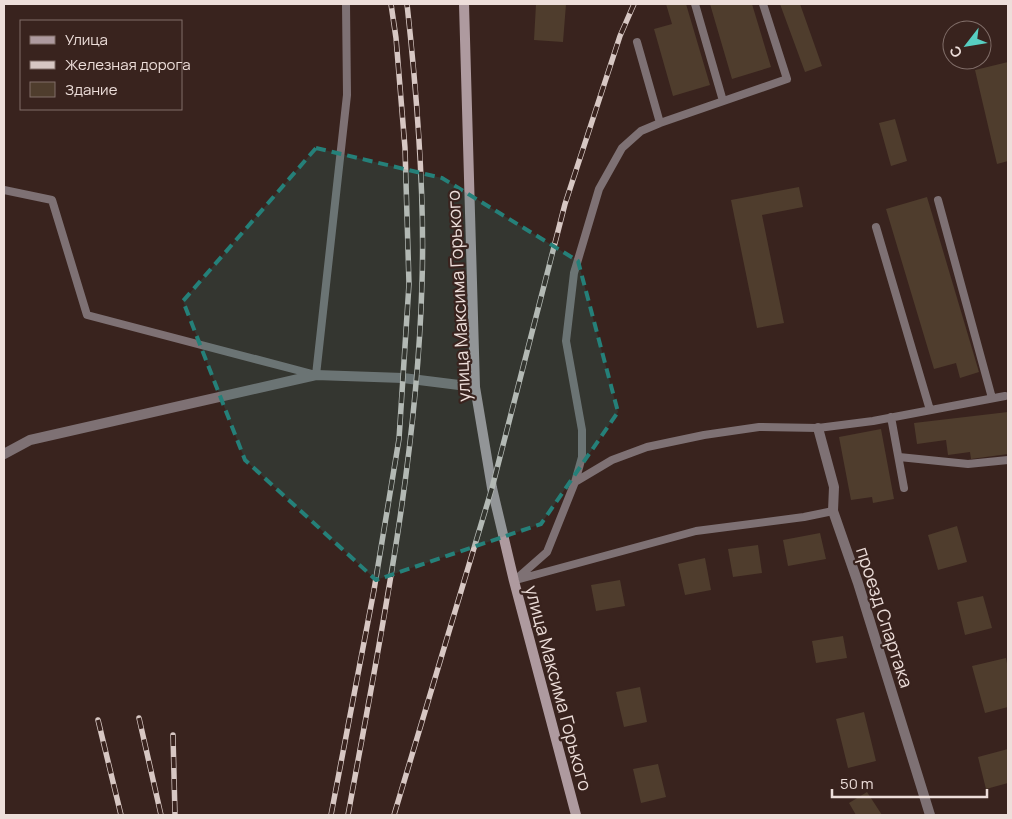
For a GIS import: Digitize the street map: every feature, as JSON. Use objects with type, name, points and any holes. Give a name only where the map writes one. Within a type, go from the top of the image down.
[{"type":"street","name":"улица Максима Горького","points":[[464,4],[475,387],[492,488],[514,581],[576,815]]},
{"type":"street","points":[[4,454],[30,440],[316,376],[403,378],[475,387]]},
{"type":"street","name":"проезд Спартака","points":[[818,428],[834,487],[833,510],[858,582],[930,815]]},
{"type":"lane","points":[[4,190],[52,200],[87,315],[316,376],[347,95],[346,4]]},
{"type":"lane","points":[[694,4],[723,101]]},
{"type":"lane","points":[[514,581],[547,552],[575,482],[582,457],[582,430],[566,342],[574,273],[599,189],[622,148],[641,131],[787,79],[764,4]]},
{"type":"lane","points":[[637,42],[660,123]]},
{"type":"lane","points":[[938,200],[992,398]]},
{"type":"lane","points":[[876,227],[930,410]]},
{"type":"lane","points":[[575,482],[612,460],[647,447],[759,427],[818,428],[892,417],[1005,396]]},
{"type":"lane","points":[[892,417],[904,488]]},
{"type":"lane","points":[[899,457],[968,464],[1008,460]]},
{"type":"lane","points":[[514,581],[696,531],[804,517],[833,510]]},
{"type":"highlighted area","points":[[316,148],[442,178],[578,261],[618,412],[541,524],[376,580],[245,460],[183,301]]},
{"type":"building","points":[[536,4],[566,4],[563,42],[534,40]]},
{"type":"building","points":[[666,4],[686,4],[710,85],[673,96],[654,29],[672,24]]},
{"type":"building","points":[[710,4],[752,4],[771,67],[732,79]]},
{"type":"building","points":[[780,4],[800,4],[822,66],[805,72]]},
{"type":"building","points":[[1008,62],[1008,161],[997,164],[975,70],[992,70],[992,66]]},
{"type":"building","points":[[895,119],[907,161],[891,166],[879,123]]},
{"type":"building","points":[[799,187],[803,207],[762,215],[784,323],[757,328],[731,200]]},
{"type":"building","points":[[927,197],[979,372],[960,378],[956,363],[934,369],[886,209]]},
{"type":"building","points":[[1008,412],[1008,454],[971,459],[970,452],[948,455],[946,440],[917,444],[914,423]]},
{"type":"building","points":[[881,429],[894,499],[873,503],[872,497],[851,500],[839,437]]},
{"type":"building","points":[[957,526],[967,562],[938,570],[928,535]]},
{"type":"building","points":[[820,533],[826,559],[788,566],[783,540]]},
{"type":"building","points":[[758,545],[762,573],[733,577],[728,549]]},
{"type":"building","points":[[705,558],[711,590],[685,595],[678,564]]},
{"type":"building","points":[[620,580],[625,606],[596,611],[591,585]]},
{"type":"building","points":[[983,596],[992,628],[965,635],[957,602]]},
{"type":"building","points":[[843,636],[847,658],[816,663],[812,641]]},
{"type":"building","points":[[1006,658],[1008,669],[1008,707],[985,713],[972,666]]},
{"type":"building","points":[[640,687],[647,722],[624,727],[616,692]]},
{"type":"building","points":[[864,712],[876,761],[848,768],[836,719]]},
{"type":"building","points":[[1008,749],[1008,783],[986,789],[978,757]]},
{"type":"building","points":[[658,764],[666,797],[641,803],[633,769]]},
{"type":"building","points":[[867,792],[882,815],[856,815],[849,803]]},
{"type":"railway","points":[[331,815],[374,590],[399,439],[409,284],[405,148],[396,38],[391,4]]},
{"type":"railway","points":[[348,815],[395,550],[405,484],[419,350],[423,248],[421,178],[417,108],[407,4]]},
{"type":"railway","points":[[394,815],[492,488],[565,204],[620,36],[634,4]]},
{"type":"railway","points":[[139,718],[161,815]]},
{"type":"railway","points":[[98,720],[121,815]]},
{"type":"railway","points":[[173,735],[175,815]]}]
